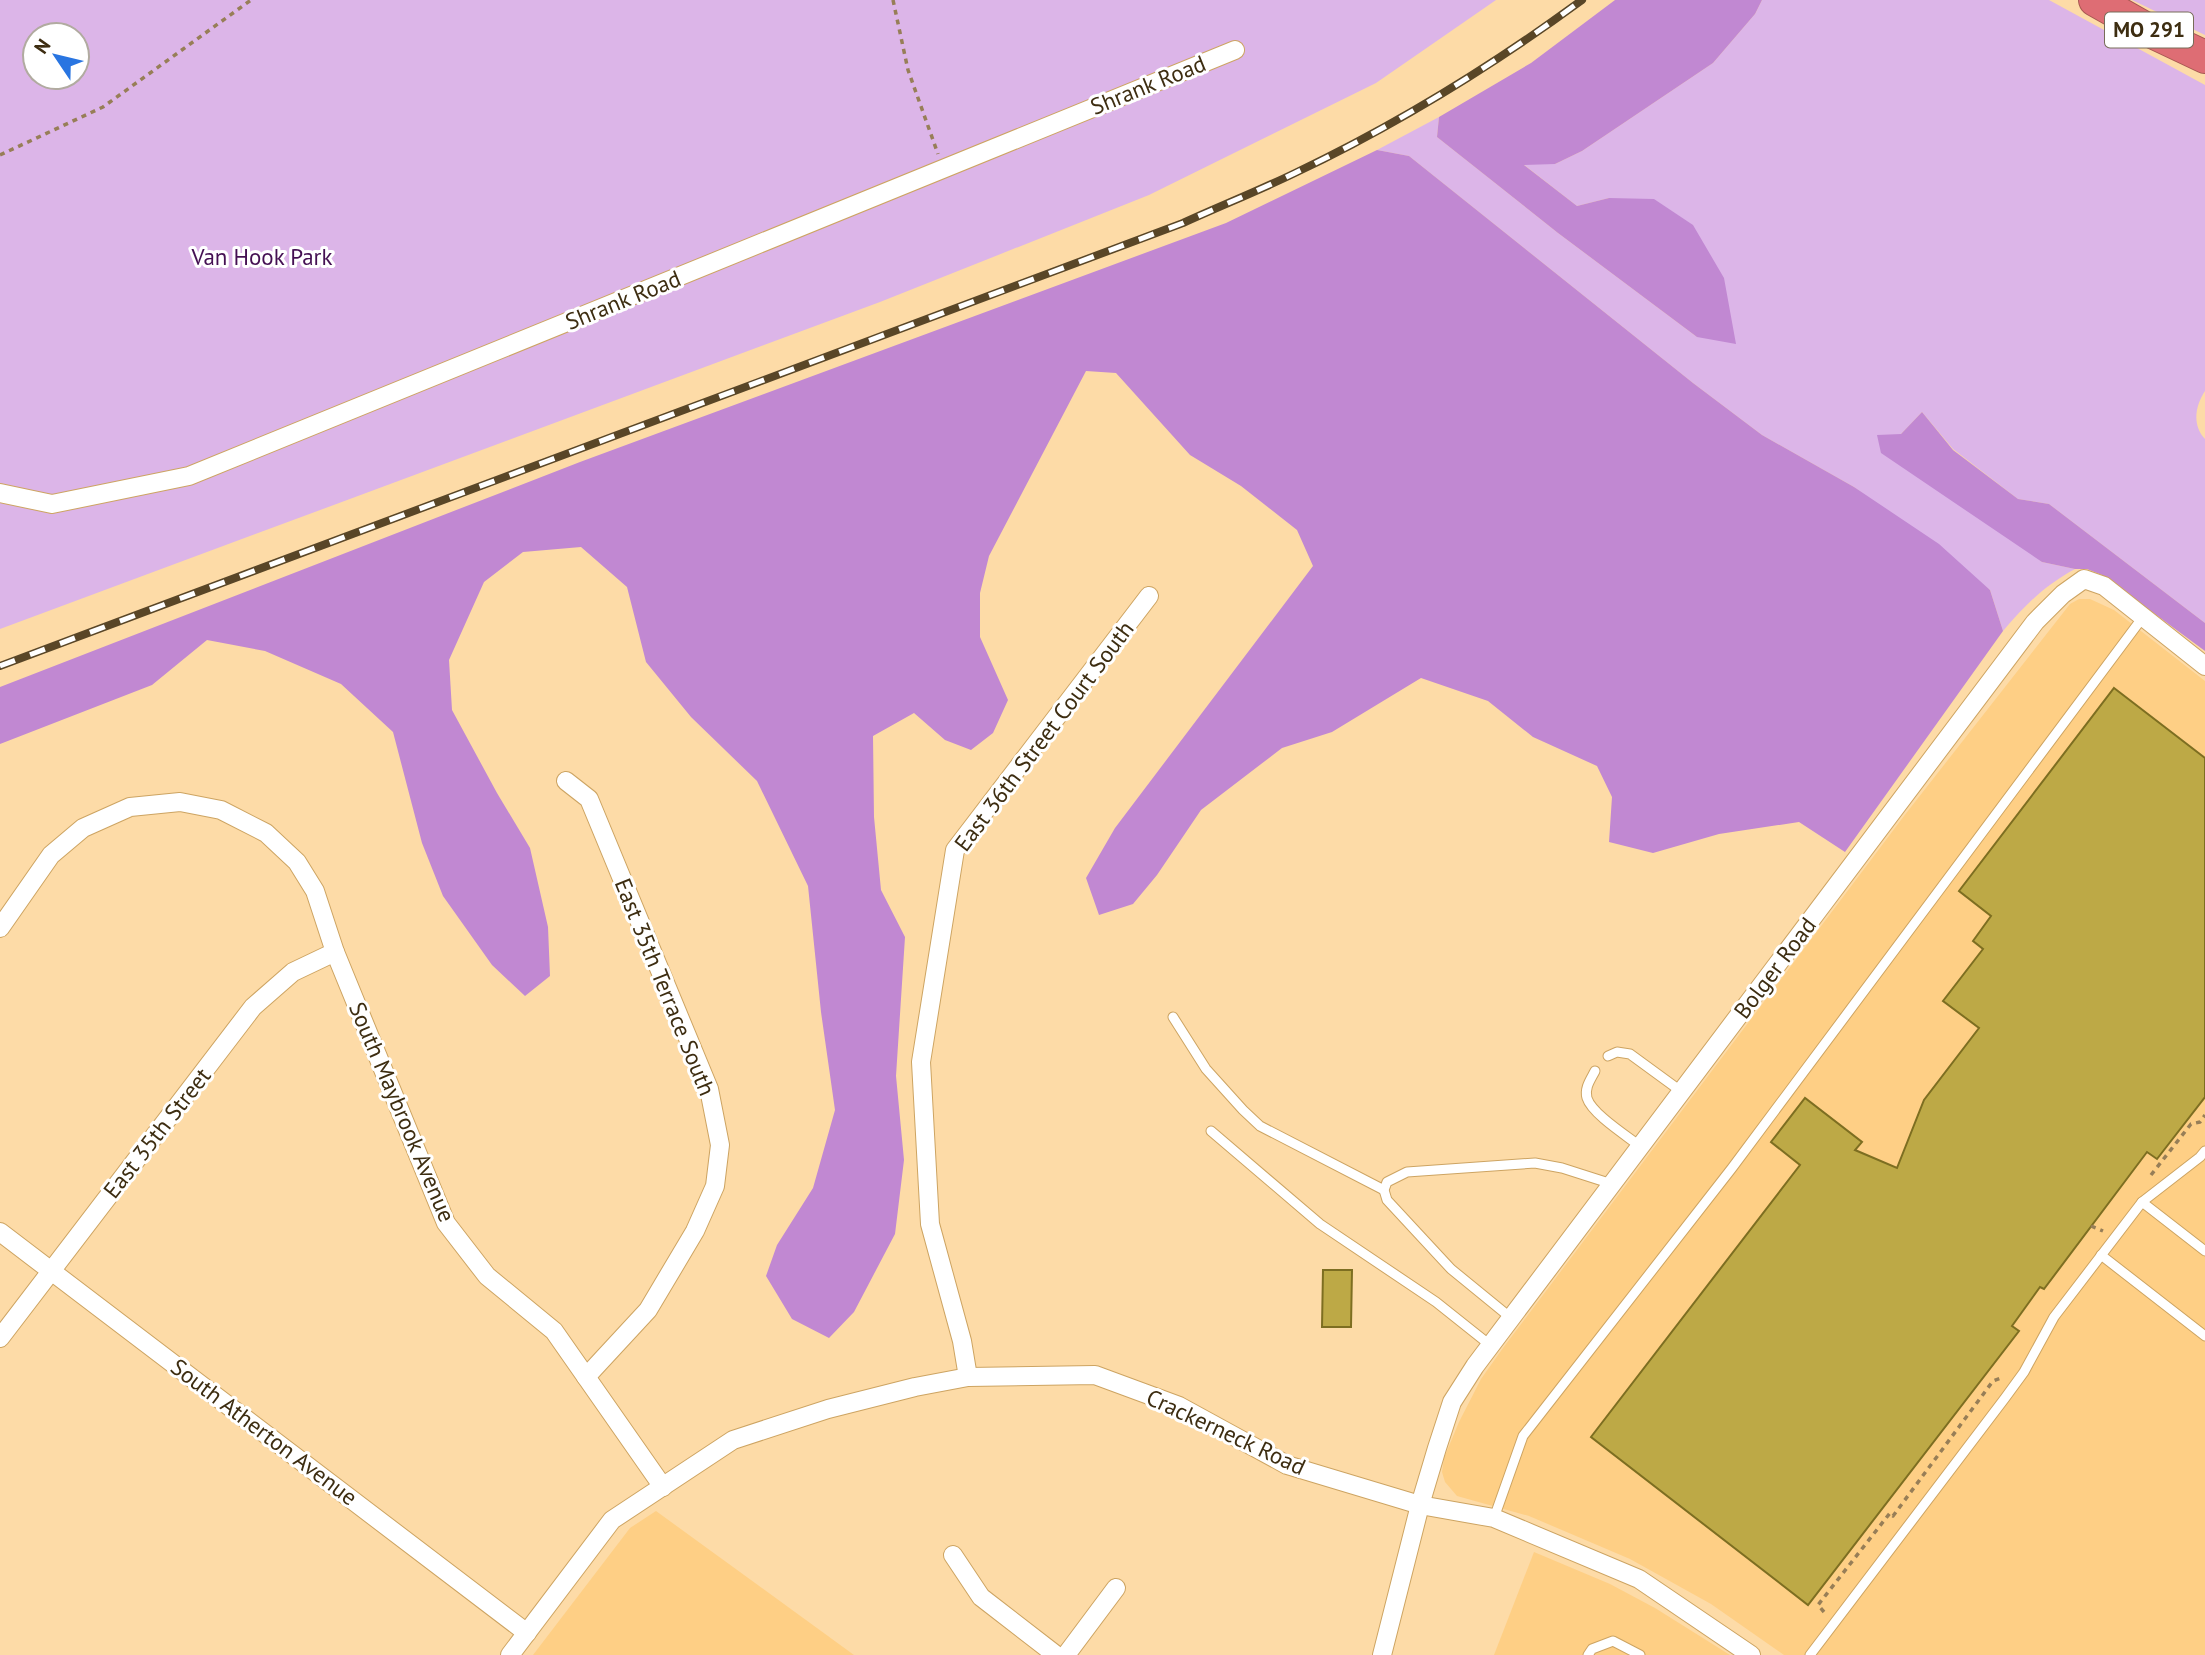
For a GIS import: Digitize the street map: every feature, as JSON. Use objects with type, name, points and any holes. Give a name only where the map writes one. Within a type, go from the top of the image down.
[{"type":"highway","name":"MO 291","points":[[2095,0],[2150,31],[2205,57]]},
{"type":"street","name":"Shrank Road","points":[[0,493],[52,504],[190,476],[1235,50]]},
{"type":"street","name":"Bolger Road","points":[[1382,1655],[1387,1644],[1420,1505],[1452,1402],[1490,1345],[1642,1147],[2035,622],[2063,594],[2084,579],[2104,586],[2205,666]]},
{"type":"street","name":"East 36th Street Court South","points":[[968,1377],[962,1341],[930,1224],[921,1062],[955,850],[1149,596]]},
{"type":"street","name":"East 35th Terrace South","points":[[566,781],[589,799],[709,1088],[720,1145],[715,1186],[695,1231],[648,1310],[586,1377]]},
{"type":"street","name":"South Maybrook Avenue","points":[[0,928],[51,855],[83,828],[130,807],[180,802],[221,810],[266,833],[297,862],[315,891],[335,951],[446,1223],[487,1276],[555,1332],[663,1487]]},
{"type":"street","name":"East 35th Street","points":[[0,1338],[253,1007],[293,972],[335,951]]},
{"type":"street","name":"South Atherton Avenue","points":[[0,1232],[527,1633]]},
{"type":"street","name":"Crackerneck Road","points":[[510,1655],[612,1520],[733,1440],[828,1409],[968,1377],[1095,1375],[1179,1406],[1287,1465],[1420,1505],[1494,1518],[1639,1579],[1751,1655]]},
{"type":"street","points":[[953,1555],[981,1597],[1056,1655]]},
{"type":"street","points":[[1066,1655],[1116,1588]]},
{"type":"lane","points":[[1494,1518],[1523,1436],[1732,1168],[2143,617]]},
{"type":"lane","points":[[1173,1017],[1206,1069],[1260,1126],[1384,1190]]},
{"type":"lane","points":[[1608,1056],[1618,1052],[1630,1054],[1682,1092]]},
{"type":"lane","points":[[1595,1071],[1587,1085],[1587,1097],[1595,1110],[1642,1147]]},
{"type":"lane","points":[[1211,1131],[1320,1224],[1436,1302],[1490,1345]]},
{"type":"lane","points":[[1810,1655],[2018,1380],[2054,1317],[2142,1202],[2205,1151]]},
{"type":"lane","points":[[1511,1318],[1451,1269],[1387,1200],[1384,1190],[1387,1182],[1407,1172],[1535,1163],[1562,1168],[1612,1184]]},
{"type":"lane","points":[[2142,1202],[2205,1251]]},
{"type":"lane","points":[[2101,1255],[2205,1336]]},
{"type":"lane","points":[[1588,1655],[1592,1649],[1613,1641],[1640,1655]]},
{"type":"path","points":[[0,155],[103,107],[251,0]]},
{"type":"path","points":[[893,0],[908,70],[943,169]]},
{"type":"path","points":[[2144,1183],[2191,1124],[2200,1122],[2205,1115]]},
{"type":"path","points":[[2091,1226],[2106,1232],[2111,1223]]},
{"type":"path","points":[[1818,1620],[1825,1611],[1818,1605],[1890,1513],[1893,1516],[1993,1381],[2000,1379],[2007,1369]]},
{"type":"shaded area","points":[[1615,0],[1762,0],[1755,14],[1713,63],[1582,151],[1555,164],[1524,165],[1577,206],[1609,198],[1654,199],[1693,225],[1724,278],[1736,344],[1697,337],[1558,233],[1437,137],[1439,117],[1531,63]]},
{"type":"shaded area","points":[[1377,150],[1409,156],[1762,435],[1854,487],[1939,544],[1990,590],[2003,631],[1845,852],[1799,822],[1719,834],[1653,853],[1609,842],[1612,797],[1597,766],[1533,737],[1488,701],[1421,678],[1332,732],[1282,748],[1201,810],[1157,875],[1133,904],[1099,915],[1086,878],[1115,828],[1313,566],[1297,530],[1241,486],[1190,455],[1116,373],[1086,371],[989,556],[980,593],[980,637],[1008,700],[993,733],[971,750],[945,740],[914,713],[873,736],[874,817],[881,890],[905,937],[896,1076],[904,1160],[895,1234],[854,1312],[829,1338],[792,1319],[766,1276],[777,1245],[813,1188],[835,1110],[821,1012],[808,886],[757,781],[691,717],[646,662],[627,587],[581,547],[523,552],[484,582],[449,660],[452,710],[530,848],[548,927],[550,976],[525,996],[492,965],[443,896],[422,843],[393,732],[341,684],[265,651],[207,640],[152,685],[0,744],[0,687],[580,462],[1226,223]]},
{"type":"shaded area","points":[[1922,412],[1953,450],[2018,499],[2049,504],[2205,623],[2205,651],[2102,575],[2087,569],[2042,562],[1881,453],[1877,435],[1901,434]]},
{"type":"shaded area","points":[[2079,599],[2090,599],[2114,610],[2205,681],[2205,1655],[1784,1655],[1711,1604],[1630,1559],[1529,1516],[1457,1496],[1445,1482],[1442,1472],[1444,1458],[1481,1379],[1503,1348],[1904,816],[2070,604]]},
{"type":"shaded area","points":[[656,1511],[854,1655],[533,1655],[630,1528]]},
{"type":"shaded area","points":[[1534,1552],[1610,1584],[1655,1608],[1730,1655],[1494,1655]]},
{"type":"green space","name":"Van Hook Park","points":[[0,0],[1496,0],[1376,83],[1149,195],[880,302],[0,629]]},
{"type":"green space","points":[[1762,0],[2049,0],[2205,85],[2205,391],[2196,415],[2198,428],[2205,439],[2205,623],[2049,504],[2018,499],[1953,449],[1922,412],[1901,434],[2042,562],[2075,569],[2036,596],[2003,631],[1990,590],[1854,487],[1762,435],[1409,156],[1377,150],[1439,117],[1437,137],[1558,233],[1697,337],[1609,198],[1577,206],[1523,164],[1555,164],[1582,151],[1713,63],[1755,14]]},
{"type":"green space","points":[[2132,0],[2205,0],[2205,35]]},
{"type":"building","points":[[2114,688],[2205,758],[2205,1097],[2157,1159],[2147,1152],[2044,1289],[2040,1287],[2012,1326],[2019,1331],[1808,1605],[1591,1437],[1800,1165],[1771,1142],[1805,1098],[1862,1142],[1855,1150],[1897,1168],[1924,1100],[1979,1028],[1943,1001],[1983,949],[1973,941],[1991,916],[1959,891]]},
{"type":"building","points":[[1323,1270],[1352,1270],[1351,1327],[1322,1327]]},
{"type":"railway","points":[[0,666],[1183,223],[1295,173],[1406,115],[1478,71],[1582,0]]}]
